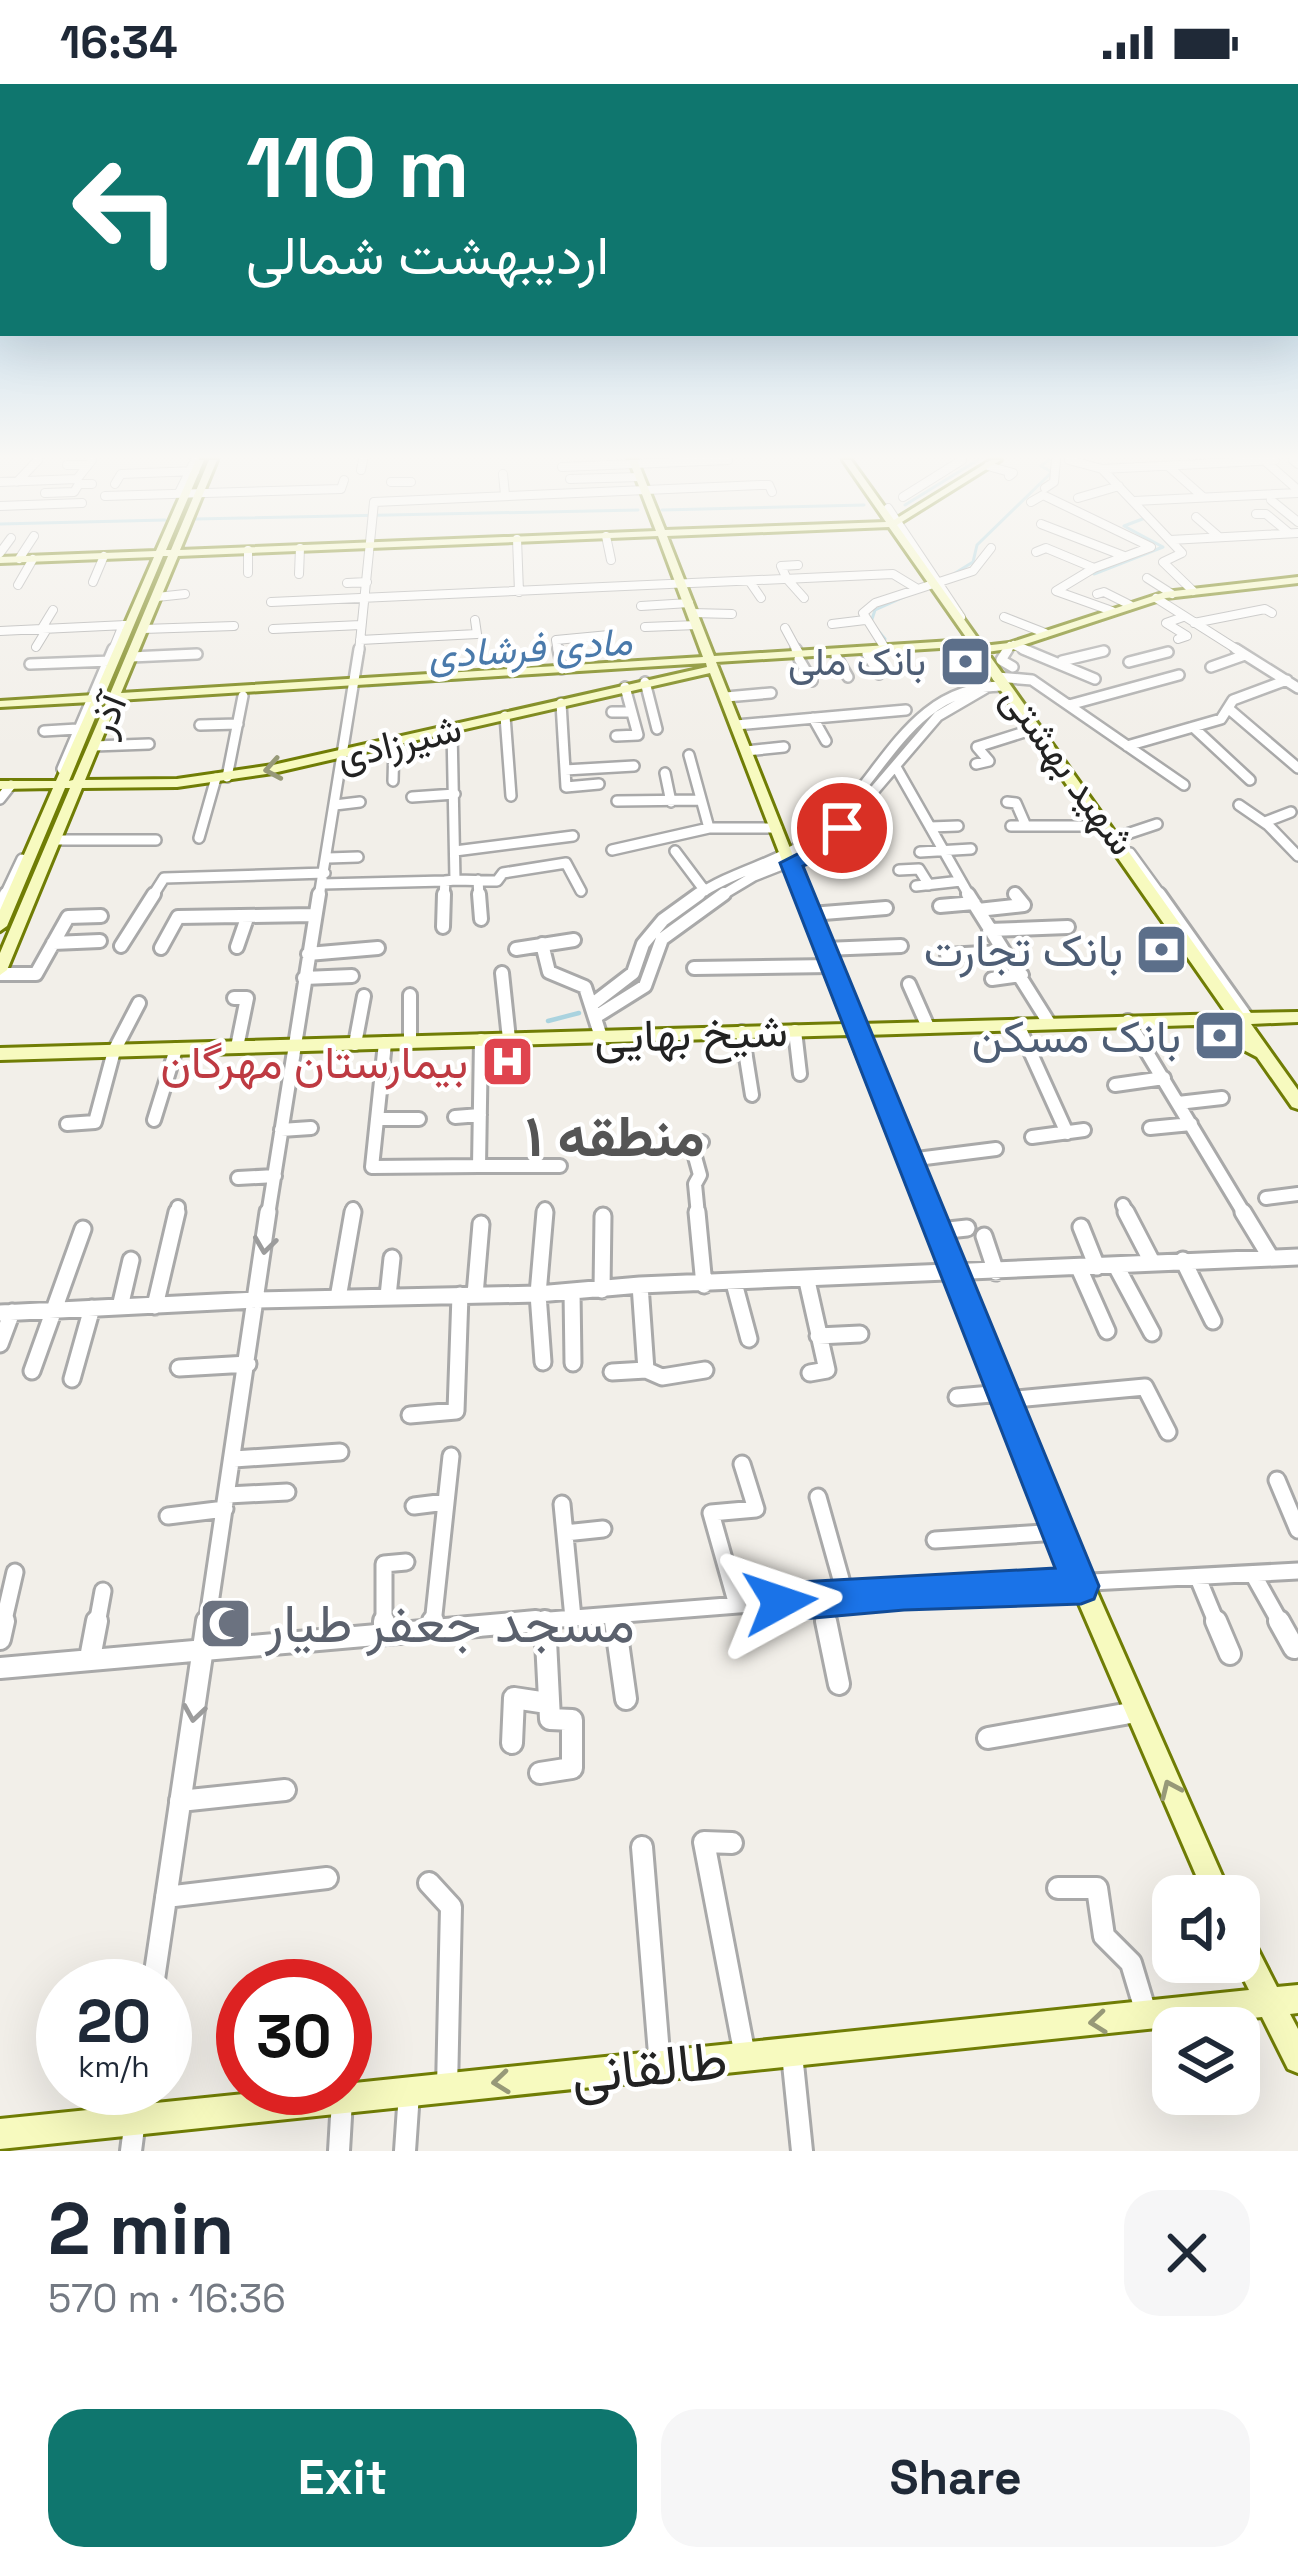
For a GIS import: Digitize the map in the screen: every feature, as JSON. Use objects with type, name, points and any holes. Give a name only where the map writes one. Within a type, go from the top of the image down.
[{"type":"main road","points":[[3,556],[93,556]]},
{"type":"main road","name":"آذر","points":[[0,926],[109,661],[158,556]]},
{"type":"main road","name":"آذر","points":[[0,972],[174,556]]},
{"type":"main road","points":[[671,556],[855,1029],[1081,1586],[1209,1875]]},
{"type":"main road","name":"شهید بهشتی","points":[[919,556],[978,647],[1005,676],[1034,729],[1240,1014],[1298,1103]]},
{"type":"main road","points":[[113,699],[243,696],[562,666],[713,665],[885,648],[1016,647],[1172,594],[1298,580]]},
{"type":"main road","points":[[799,656],[905,648]]},
{"type":"main road","name":"شیرزادی","points":[[5,785],[178,783],[342,757],[713,665]]},
{"type":"main road","points":[[562,666],[683,668]]},
{"type":"main road","points":[[0,707],[355,686]]},
{"type":"main road","name":"شیخ بهایی","points":[[0,1054],[1196,1020],[1240,1014],[1298,1017]]},
{"type":"main road","points":[[1196,1020],[1266,1056]]},
{"type":"main road","points":[[1258,1983],[1298,2059]]},
{"type":"main road","name":"طالقانی","points":[[372,2095],[1298,1999]]},
{"type":"main road","name":"طالقانی","points":[[0,2134],[216,2111]]},
{"type":"street","points":[[93,583],[104,556]]},
{"type":"street","points":[[248,556],[248,573]]},
{"type":"street","points":[[299,574],[300,556]]},
{"type":"street","points":[[158,1959],[293,1046],[355,686],[370,556]]},
{"type":"street","points":[[518,556],[519,592]]},
{"type":"street","points":[[885,648],[863,613],[875,603],[974,571],[985,556]]},
{"type":"street","points":[[1066,556],[1094,568]]},
{"type":"street","points":[[1112,611],[1056,592],[1123,556]]},
{"type":"street","points":[[1176,556],[1163,562],[1192,591]]},
{"type":"street","points":[[17,585],[34,559]]},
{"type":"street","points":[[798,565],[781,566],[804,598]]},
{"type":"street","points":[[271,602],[893,574],[916,588]]},
{"type":"street","points":[[1147,578],[1172,594]]},
{"type":"street","points":[[347,583],[367,582]]},
{"type":"street","points":[[750,582],[761,598]]},
{"type":"street","points":[[1097,595],[1104,592],[1130,605]]},
{"type":"street","points":[[157,597],[185,594]]},
{"type":"street","points":[[1156,598],[1290,678],[1298,688]]},
{"type":"street","points":[[641,606],[732,614]]},
{"type":"street","points":[[1193,623],[1265,608],[1272,614]]},
{"type":"street","points":[[36,647],[53,610]]},
{"type":"street","points":[[645,627],[693,613]]},
{"type":"street","points":[[1178,639],[1187,636],[1166,622],[1184,616]]},
{"type":"street","points":[[1004,617],[1040,636]]},
{"type":"street","points":[[360,640],[477,634],[475,620]]},
{"type":"street","points":[[832,624],[865,620]]},
{"type":"street","points":[[0,631],[125,625]]},
{"type":"street","points":[[273,629],[361,625]]},
{"type":"street","points":[[143,629],[234,626]]},
{"type":"street","points":[[784,628],[812,682]]},
{"type":"street","points":[[562,666],[556,640],[585,632],[609,635]]},
{"type":"street","points":[[1005,676],[1001,660],[1016,647],[1061,661],[1095,679]]},
{"type":"street","points":[[1061,661],[1104,651]]},
{"type":"street","points":[[1129,662],[1168,652]]},
{"type":"street","points":[[131,657],[197,654]]},
{"type":"street","points":[[867,654],[879,674]]},
{"type":"street","points":[[562,666],[571,655]]},
{"type":"street","points":[[1211,667],[1245,655]]},
{"type":"street","points":[[836,656],[848,677]]},
{"type":"street","points":[[1069,705],[1179,675],[1150,657]]},
{"type":"street","points":[[30,664],[109,661]]},
{"type":"street","points":[[1068,675],[1083,671]]},
{"type":"street","points":[[596,1010],[633,973],[643,944],[663,920],[722,879],[825,848],[938,716],[1005,676],[1032,680],[1184,785]]},
{"type":"street","name":"شهید بهشتی","points":[[1005,676],[1115,838]]},
{"type":"street","points":[[1127,746],[1221,719],[1233,700],[1290,678]]},
{"type":"street","points":[[645,682],[657,729]]},
{"type":"street","points":[[596,1010],[645,986],[662,939],[698,911],[789,859],[859,791],[924,712],[970,686],[986,688]]},
{"type":"street","points":[[616,736],[638,735],[625,687]]},
{"type":"street","points":[[726,697],[771,693]]},
{"type":"street","points":[[199,838],[222,777],[243,696]]},
{"type":"street","name":"آذر","points":[[73,750],[77,729],[92,701]]},
{"type":"street","points":[[561,703],[566,787],[598,784]]},
{"type":"street","points":[[1229,709],[1298,768]]},
{"type":"street","points":[[736,725],[906,710]]},
{"type":"street","points":[[612,712],[632,712]]},
{"type":"street","points":[[505,716],[511,796]]},
{"type":"street","points":[[832,716],[839,731]]},
{"type":"street","points":[[813,718],[826,741]]},
{"type":"street","points":[[207,737],[205,725],[238,724]]},
{"type":"street","points":[[1193,728],[1250,781]]},
{"type":"street","points":[[44,731],[77,729]]},
{"type":"street","points":[[443,927],[455,850],[452,729]]},
{"type":"street","points":[[976,764],[989,761],[977,747],[1034,729]]},
{"type":"street","points":[[94,746],[148,744]]},
{"type":"street","points":[[393,781],[394,744]]},
{"type":"street","points":[[746,751],[784,747]]},
{"type":"street","points":[[689,755],[709,828]]},
{"type":"street","points":[[565,770],[634,766]]},
{"type":"street","points":[[178,783],[183,767]]},
{"type":"street","points":[[896,767],[1001,952],[1022,975],[1049,1024]]},
{"type":"street","points":[[665,773],[671,802]]},
{"type":"street","points":[[0,799],[5,785]]},
{"type":"street","points":[[859,791],[871,795]]},
{"type":"street","points":[[412,797],[455,794]]},
{"type":"street","points":[[617,801],[701,800]]},
{"type":"street","points":[[335,805],[360,802]]},
{"type":"street","points":[[1007,802],[1016,803],[1026,826]]},
{"type":"street","points":[[1229,815],[1242,808],[1265,822],[1297,855],[1284,862]]},
{"type":"street","points":[[1265,822],[1292,812]]},
{"type":"street","points":[[1115,838],[1157,824]]},
{"type":"street","points":[[930,827],[958,826]]},
{"type":"street","points":[[1011,826],[1103,826]]},
{"type":"street","points":[[612,850],[709,828],[777,827]]},
{"type":"street","points":[[455,850],[573,836]]},
{"type":"street","points":[[56,840],[156,840]]},
{"type":"street","points":[[920,852],[971,849]]},
{"type":"street","points":[[675,851],[705,891]]},
{"type":"street","points":[[328,858],[358,857]]},
{"type":"street","points":[[122,946],[164,878],[497,881],[503,873],[566,863],[581,891]]},
{"type":"street","points":[[899,870],[919,869],[922,885],[961,881]]},
{"type":"street","points":[[478,880],[481,919]]},
{"type":"street","name":"آذر","points":[[0,907],[15,884]]},
{"type":"street","points":[[940,906],[1024,905],[1015,893]]},
{"type":"street","points":[[811,914],[886,908]]},
{"type":"street","points":[[161,948],[178,917],[314,915]]},
{"type":"street","points":[[0,972],[36,974],[68,917],[101,916]]},
{"type":"street","points":[[237,947],[247,918]]},
{"type":"street","points":[[989,929],[1068,926]]},
{"type":"street","points":[[516,949],[574,940]]},
{"type":"street","points":[[53,943],[100,941]]},
{"type":"street","points":[[542,944],[549,972],[586,987],[601,1036]]},
{"type":"street","points":[[824,949],[901,946]]},
{"type":"street","points":[[308,954],[378,948]]},
{"type":"street","points":[[946,955],[1001,952]]},
{"type":"street","points":[[694,968],[831,966]]},
{"type":"street","points":[[502,973],[508,1040]]},
{"type":"street","points":[[992,979],[1022,975]]},
{"type":"street","points":[[304,978],[352,976]]},
{"type":"street","points":[[909,984],[928,1027]]},
{"type":"street","points":[[410,995],[410,1042]]},
{"type":"street","points":[[355,1044],[364,996]]},
{"type":"street","points":[[234,998],[248,998],[237,1047]]},
{"type":"street","points":[[67,1124],[95,1122],[114,1051],[139,1004]]},
{"type":"street","points":[[1128,1022],[1271,1258]]},
{"type":"street","points":[[1018,1024],[1067,1133]]},
{"type":"street","points":[[796,1031],[800,1074]]},
{"type":"street","points":[[742,1032],[752,1095]]},
{"type":"street","points":[[479,1166],[481,1040]]},
{"type":"street","points":[[385,1043],[372,1167],[560,1166]]},
{"type":"street","points":[[154,1120],[176,1049]]},
{"type":"street","points":[[1114,1085],[1164,1078]]},
{"type":"street","points":[[1178,1103],[1222,1098]]},
{"type":"street","points":[[454,1118],[480,1115]]},
{"type":"street","points":[[377,1120],[419,1119]]},
{"type":"street","points":[[1150,1128],[1191,1124]]},
{"type":"street","points":[[281,1130],[310,1128]]},
{"type":"street","points":[[1032,1137],[1084,1130]]},
{"type":"street","points":[[702,1142],[692,1146],[700,1175],[695,1184],[704,1285]]},
{"type":"street","points":[[909,1160],[996,1149]]},
{"type":"street","points":[[238,1178],[274,1176]]},
{"type":"street","points":[[1266,1198],[1298,1194]]},
{"type":"street","points":[[1124,1205],[1151,1262]]},
{"type":"street","points":[[155,1306],[178,1207]]},
{"type":"street","points":[[338,1298],[352,1209]]},
{"type":"street","points":[[543,1362],[538,1294],[545,1209]]},
{"type":"street","points":[[602,1290],[603,1216]]},
{"type":"street","points":[[410,1415],[456,1411],[467,1295],[481,1224]]},
{"type":"street","points":[[1081,1227],[1097,1267]]},
{"type":"street","points":[[939,1231],[967,1228]]},
{"type":"street","points":[[32,1371],[83,1229]]},
{"type":"street","points":[[984,1236],[996,1271]]},
{"type":"street","points":[[0,1344],[6,1313],[257,1300],[538,1294],[640,1285],[1298,1257]]},
{"type":"street","points":[[388,1296],[392,1258]]},
{"type":"street","points":[[120,1307],[131,1260]]},
{"type":"street","points":[[1183,1260],[1213,1321]]},
{"type":"street","points":[[1116,1266],[1152,1333]]},
{"type":"street","points":[[1079,1268],[1107,1331]]},
{"type":"street","points":[[807,1281],[827,1370],[810,1372]]},
{"type":"street","points":[[734,1283],[749,1339]]},
{"type":"street","points":[[640,1285],[646,1370]]},
{"type":"street","points":[[572,1291],[573,1363]]},
{"type":"street","points":[[72,1378],[92,1308]]},
{"type":"street","points":[[818,1336],[860,1334]]},
{"type":"street","points":[[179,1368],[248,1364]]},
{"type":"street","points":[[613,1372],[646,1370],[662,1377],[705,1370]]},
{"type":"street","points":[[957,1397],[1145,1387],[1168,1432]]},
{"type":"street","points":[[234,1459],[340,1453]]},
{"type":"street","points":[[432,1629],[451,1456]]},
{"type":"street","points":[[737,1605],[711,1513],[756,1509],[742,1464]]},
{"type":"street","points":[[1276,1480],[1298,1530]]},
{"type":"street","points":[[168,1516],[287,1492]]},
{"type":"street","points":[[818,1497],[846,1597]]},
{"type":"street","points":[[414,1506],[446,1502]]},
{"type":"street","points":[[562,1504],[573,1618]]},
{"type":"street","points":[[565,1533],[603,1528]]},
{"type":"street","points":[[935,1540],[1059,1532]]},
{"type":"street","points":[[384,1633],[384,1564],[406,1562]]},
{"type":"street","points":[[0,1668],[822,1598],[1298,1571]]},
{"type":"street","points":[[0,1639],[15,1572]]},
{"type":"street","points":[[1253,1574],[1294,1648]]},
{"type":"street","points":[[1198,1578],[1230,1654]]},
{"type":"street","points":[[90,1658],[104,1591]]},
{"type":"street","points":[[822,1598],[839,1684]]},
{"type":"street","points":[[614,1615],[626,1699]]},
{"type":"street","points":[[540,1773],[572,1768],[572,1720],[550,1720],[545,1620]]},
{"type":"street","points":[[512,1743],[514,1698],[548,1703]]},
{"type":"street","points":[[988,1738],[1136,1712]]},
{"type":"street","points":[[180,1801],[284,1790]]},
{"type":"street","points":[[732,1844],[704,1842],[746,2057]]},
{"type":"street","points":[[642,1847],[660,2066]]},
{"type":"street","points":[[166,1897],[327,1878]]},
{"type":"street","points":[[429,1883],[451,1907],[447,2088]]},
{"type":"street","points":[[1058,1888],[1097,1888],[1104,1936],[1131,1963],[1147,2017]]},
{"type":"street","points":[[792,2053],[802,2151]]},
{"type":"street","points":[[405,2151],[409,2092]]},
{"type":"street","points":[[131,2151],[136,2115]]},
{"type":"street","points":[[339,2151],[341,2115]]},
{"type":"waterway","name":"مادی فرشادی","points":[[952,575],[974,556]]},
{"type":"waterway","points":[[1094,574],[1139,556]]},
{"type":"waterway","name":"مادی فرشادی","points":[[885,639],[871,622],[875,610],[904,597]]},
{"type":"waterway","name":"مادی فرشادی","points":[[723,662],[773,658]]},
{"type":"waterway","name":"مادی فرشادی","points":[[368,686],[697,664]]},
{"type":"waterway","name":"مادی فرشادی","points":[[243,692],[339,687]]},
{"type":"waterway","name":"مادی فرشادی","points":[[0,708],[43,705]]},
{"type":"waterway","points":[[865,790],[924,721]]},
{"type":"waterway","points":[[792,856],[821,841],[842,817]]},
{"type":"waterway","points":[[704,897],[747,875]]},
{"type":"waterway","points":[[704,897],[708,894]]},
{"type":"waterway","points":[[615,998],[634,978],[659,932],[704,897]]},
{"type":"waterway","points":[[548,1021],[579,1013]]},
{"type":"place","name":"بانک ملی","points":[[965,661]]},
{"type":"place","name":"بانک تجارت","points":[[1162,950]]},
{"type":"place","name":"بانک مسکن","points":[[1220,1036]]},
{"type":"place","name":"بیمارستان مهرگان","points":[[507,1062]]},
{"type":"place","name":"مسجد جعفر طیار","points":[[226,1623]]},
{"type":"district","name":"منطقه ۱","points":[[615,1136]]},
{"type":"route","points":[[780,1602],[1081,1586],[791,863],[825,848],[842,828]]}]
